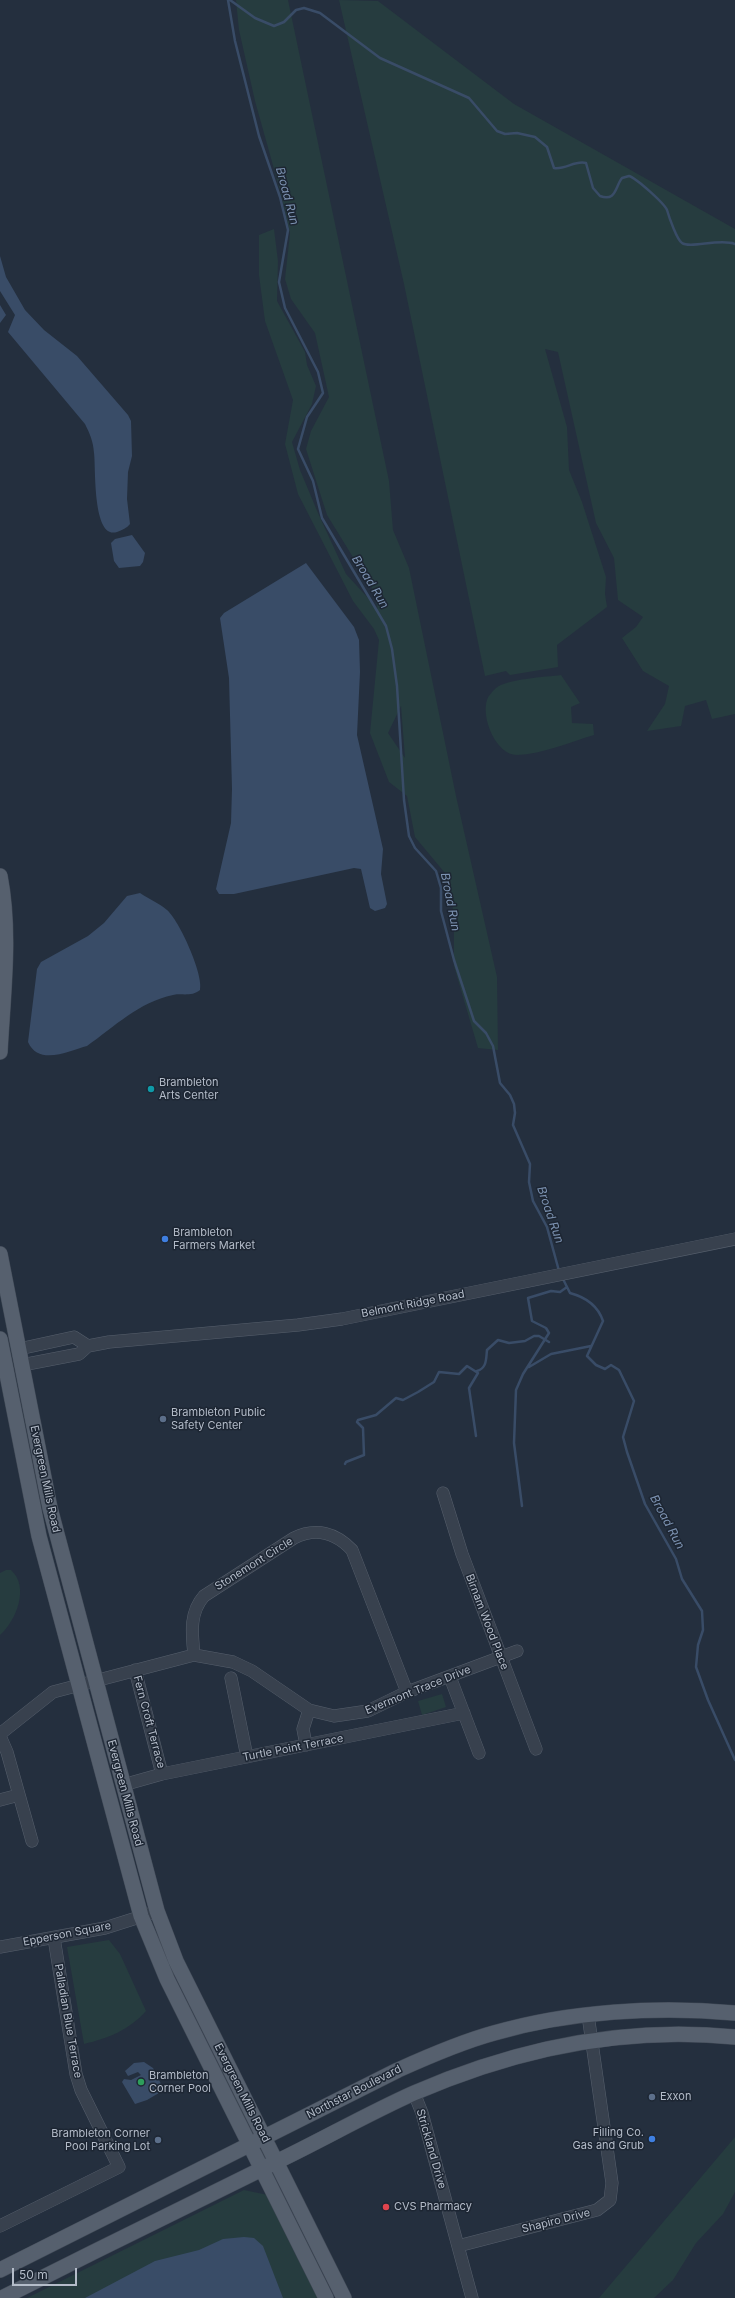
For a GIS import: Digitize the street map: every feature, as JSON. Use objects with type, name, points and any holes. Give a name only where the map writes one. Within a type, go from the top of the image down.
[{"type":"main road","points":[[0,876],[5,913],[5,947],[0,1052]]},
{"type":"main road","name":"Evergreen Mills Road","points":[[0,1254],[50,1508],[157,1912],[176,1961],[344,2298]]},
{"type":"main road","points":[[1,1349],[18,1349]]},
{"type":"main road","name":"Evergreen Mills Road","points":[[1,1349],[3,1369],[39,1536],[141,1916],[166,1979],[326,2298]]},
{"type":"main road","name":"Belmont Ridge Road","points":[[3,1369],[22,1365]]},
{"type":"main road","name":"Northstar Boulevard","points":[[0,2270],[398,2070],[460,2043],[514,2028],[588,2015],[658,2010],[705,2010],[735,2013]]},
{"type":"main road","points":[[2,2298],[414,2093],[504,2060],[592,2040],[664,2033],[735,2037]]},
{"type":"street","name":"Belmont Ridge Road","points":[[22,1365],[79,1354],[88,1346],[128,1339],[327,1322],[735,1239]]},
{"type":"street","points":[[18,1349],[74,1338],[88,1346]]},
{"type":"street","name":"Birnam Wood Place","points":[[442,1493],[462,1554],[536,1749]]},
{"type":"street","name":"Stonemont Circle","points":[[194,1655],[192,1620],[195,1609],[204,1596],[294,1538],[310,1532],[326,1533],[344,1542],[352,1550],[407,1692]]},
{"type":"street","name":"Evermont Trace Drive","points":[[0,1735],[53,1692],[194,1655],[221,1659],[244,1667],[309,1710],[334,1716],[357,1714],[407,1692],[516,1651]]},
{"type":"street","name":"Fern Croft Terrace","points":[[135,1670],[162,1774]]},
{"type":"street","points":[[450,1676],[479,1754]]},
{"type":"street","points":[[231,1678],[247,1757]]},
{"type":"street","points":[[306,1745],[303,1729],[309,1710]]},
{"type":"street","name":"Turtle Point Terrace","points":[[123,1786],[162,1774],[464,1713]]},
{"type":"street","points":[[0,1735],[7,1752],[32,1841]]},
{"type":"street","points":[[0,1800],[19,1796]]},
{"type":"street","name":"Epperson Square","points":[[0,1947],[105,1928],[157,1912]]},
{"type":"street","name":"Palladian Blue Terrace","points":[[0,2226],[119,2167],[81,2090],[76,2074],[54,1938]]},
{"type":"street","name":"Shapiro Drive","points":[[458,2246],[597,2210],[610,2200],[612,2194],[612,2183],[588,2015]]},
{"type":"street","name":"Strickland Drive","points":[[414,2093],[422,2112],[472,2298]]},
{"type":"green space","points":[[236,0],[288,0],[389,481],[393,530],[409,568],[456,796],[497,977],[498,1050],[478,1048],[454,966],[454,914],[445,873],[415,837],[407,796],[389,782],[370,733],[379,640],[374,629],[353,601],[298,494],[285,444],[293,400],[265,321],[259,275],[259,235],[274,229],[278,261],[277,301],[305,352],[307,365],[316,386],[312,404],[292,442],[300,470],[346,574],[378,609],[372,588],[327,515],[306,449],[311,431],[329,397],[315,333],[291,299],[285,279],[290,233],[281,194],[255,101],[239,30]],"holes":[[[401,706],[405,758],[388,733]]]},
{"type":"green space","points":[[339,0],[378,1],[514,104],[735,229],[735,714],[712,719],[706,700],[685,706],[681,726],[647,731],[665,704],[669,686],[643,671],[622,638],[636,627],[643,617],[618,600],[614,558],[596,523],[558,352],[545,349],[567,427],[569,470],[582,502],[606,577],[605,594],[607,607],[557,645],[558,667],[510,675],[506,671],[485,676],[404,284]]},
{"type":"green space","points":[[561,675],[580,703],[571,707],[572,723],[593,724],[594,735],[546,750],[527,754],[517,755],[509,753],[503,749],[492,734],[488,725],[486,708],[488,697],[496,688],[508,682]]},
{"type":"green space","points":[[6,1570],[11,1570],[17,1577],[20,1585],[20,1594],[16,1613],[6,1629],[0,1635],[0,1573]]},
{"type":"green space","points":[[442,1694],[446,1707],[422,1715],[418,1701]]},
{"type":"green space","points":[[109,1940],[120,1954],[146,2011],[126,2028],[110,2036],[84,2044],[67,1947]]},
{"type":"green space","points":[[735,2137],[735,2192],[723,2214],[696,2243],[673,2280],[654,2298],[599,2298]]},
{"type":"green space","points":[[244,2190],[268,2195],[319,2298],[27,2298]]},
{"type":"water","points":[[0,256],[6,277],[25,310],[44,330],[77,356],[128,415],[131,421],[132,456],[128,472],[127,499],[130,524],[126,528],[117,532],[109,531],[103,525],[99,514],[94,449],[85,424],[8,332],[15,315],[0,291]]},
{"type":"water","points":[[0,305],[6,315],[0,323]]},
{"type":"water","points":[[132,535],[145,553],[143,562],[140,566],[119,568],[114,561],[111,543],[115,539]]},
{"type":"water","points":[[306,563],[354,627],[359,640],[360,672],[357,735],[383,849],[381,874],[387,904],[385,908],[375,911],[370,908],[361,869],[354,868],[234,894],[219,894],[216,889],[231,823],[232,789],[229,678],[220,618],[224,613]]},
{"type":"water","points":[[140,893],[167,910],[178,925],[190,948],[198,973],[200,990],[190,994],[176,994],[149,1003],[127,1016],[87,1046],[56,1055],[40,1054],[33,1050],[28,1042],[37,969],[41,962],[88,936],[104,923],[127,896]]},
{"type":"water","name":"Brambleton Corner Pool","points":[[144,2062],[153,2068],[164,2090],[147,2100],[135,2104],[122,2082],[124,2079],[131,2080],[141,2075],[138,2072],[128,2076],[125,2071],[134,2063]]},
{"type":"water","points":[[244,2237],[254,2238],[263,2246],[283,2298],[85,2298],[155,2261],[199,2250],[223,2239]]},
{"type":"waterway","name":"Broad Run","points":[[228,0],[235,41],[259,136],[280,197],[288,230],[279,282],[285,308],[318,372],[323,393],[307,417],[298,449],[313,481],[322,518],[386,626],[392,649],[397,686],[404,800],[409,836],[415,848],[436,871],[441,888],[441,911],[454,960],[474,1021],[486,1033],[493,1046],[500,1083],[510,1095],[514,1104],[515,1113],[513,1125],[530,1164],[529,1182],[533,1201],[547,1227],[559,1271]]},
{"type":"waterway","points":[[230,0],[255,18],[274,26],[284,22],[296,10],[304,8],[320,13],[380,58],[469,98],[497,131],[505,134],[517,133],[535,137],[547,147],[554,168],[562,168],[582,162],[586,163],[593,188],[600,196],[609,197],[612,195],[622,178],[629,176],[633,178],[650,191],[665,207],[671,223],[682,243],[686,245],[722,242],[735,244]]},
{"type":"waterway","name":"Broad Run","points":[[563,1279],[570,1293],[581,1297],[590,1303],[598,1311],[603,1321],[587,1356],[596,1365],[605,1369],[611,1365],[619,1370],[634,1401],[623,1437],[627,1452],[645,1504],[676,1559],[682,1579],[702,1611],[703,1630],[698,1645],[696,1667],[708,1700],[735,1760]]},
{"type":"waterway","points":[[522,1506],[514,1443],[516,1390],[523,1374],[549,1333],[546,1328],[532,1321],[528,1298],[551,1291],[560,1292],[567,1287]]},
{"type":"waterway","points":[[477,1371],[483,1368],[487,1350],[498,1340],[509,1343],[525,1341],[534,1336],[539,1336],[549,1342]]},
{"type":"waterway","points":[[529,1367],[551,1354],[591,1346]]},
{"type":"waterway","points":[[345,1464],[346,1462],[364,1455],[363,1428],[357,1422],[358,1420],[376,1415],[396,1398],[403,1400],[418,1392],[434,1382],[439,1372],[459,1374],[467,1366],[478,1373],[469,1388],[476,1436]]},
{"type":"place","name":"Brambleton Arts Center","points":[[151,1089]]},
{"type":"place","name":"Brambleton Farmers Market","points":[[165,1239]]},
{"type":"place","name":"Brambleton Public Safety Center","points":[[163,1419]]},
{"type":"place","name":"Brambleton Corner Pool","points":[[141,2082]]},
{"type":"place","name":"Exxon","points":[[652,2097]]},
{"type":"place","name":"Filling Co. Gas and Grub","points":[[652,2139]]},
{"type":"place","name":"Brambleton Corner Pool Parking Lot","points":[[158,2140]]},
{"type":"place","name":"CVS Pharmacy","points":[[386,2207]]}]
